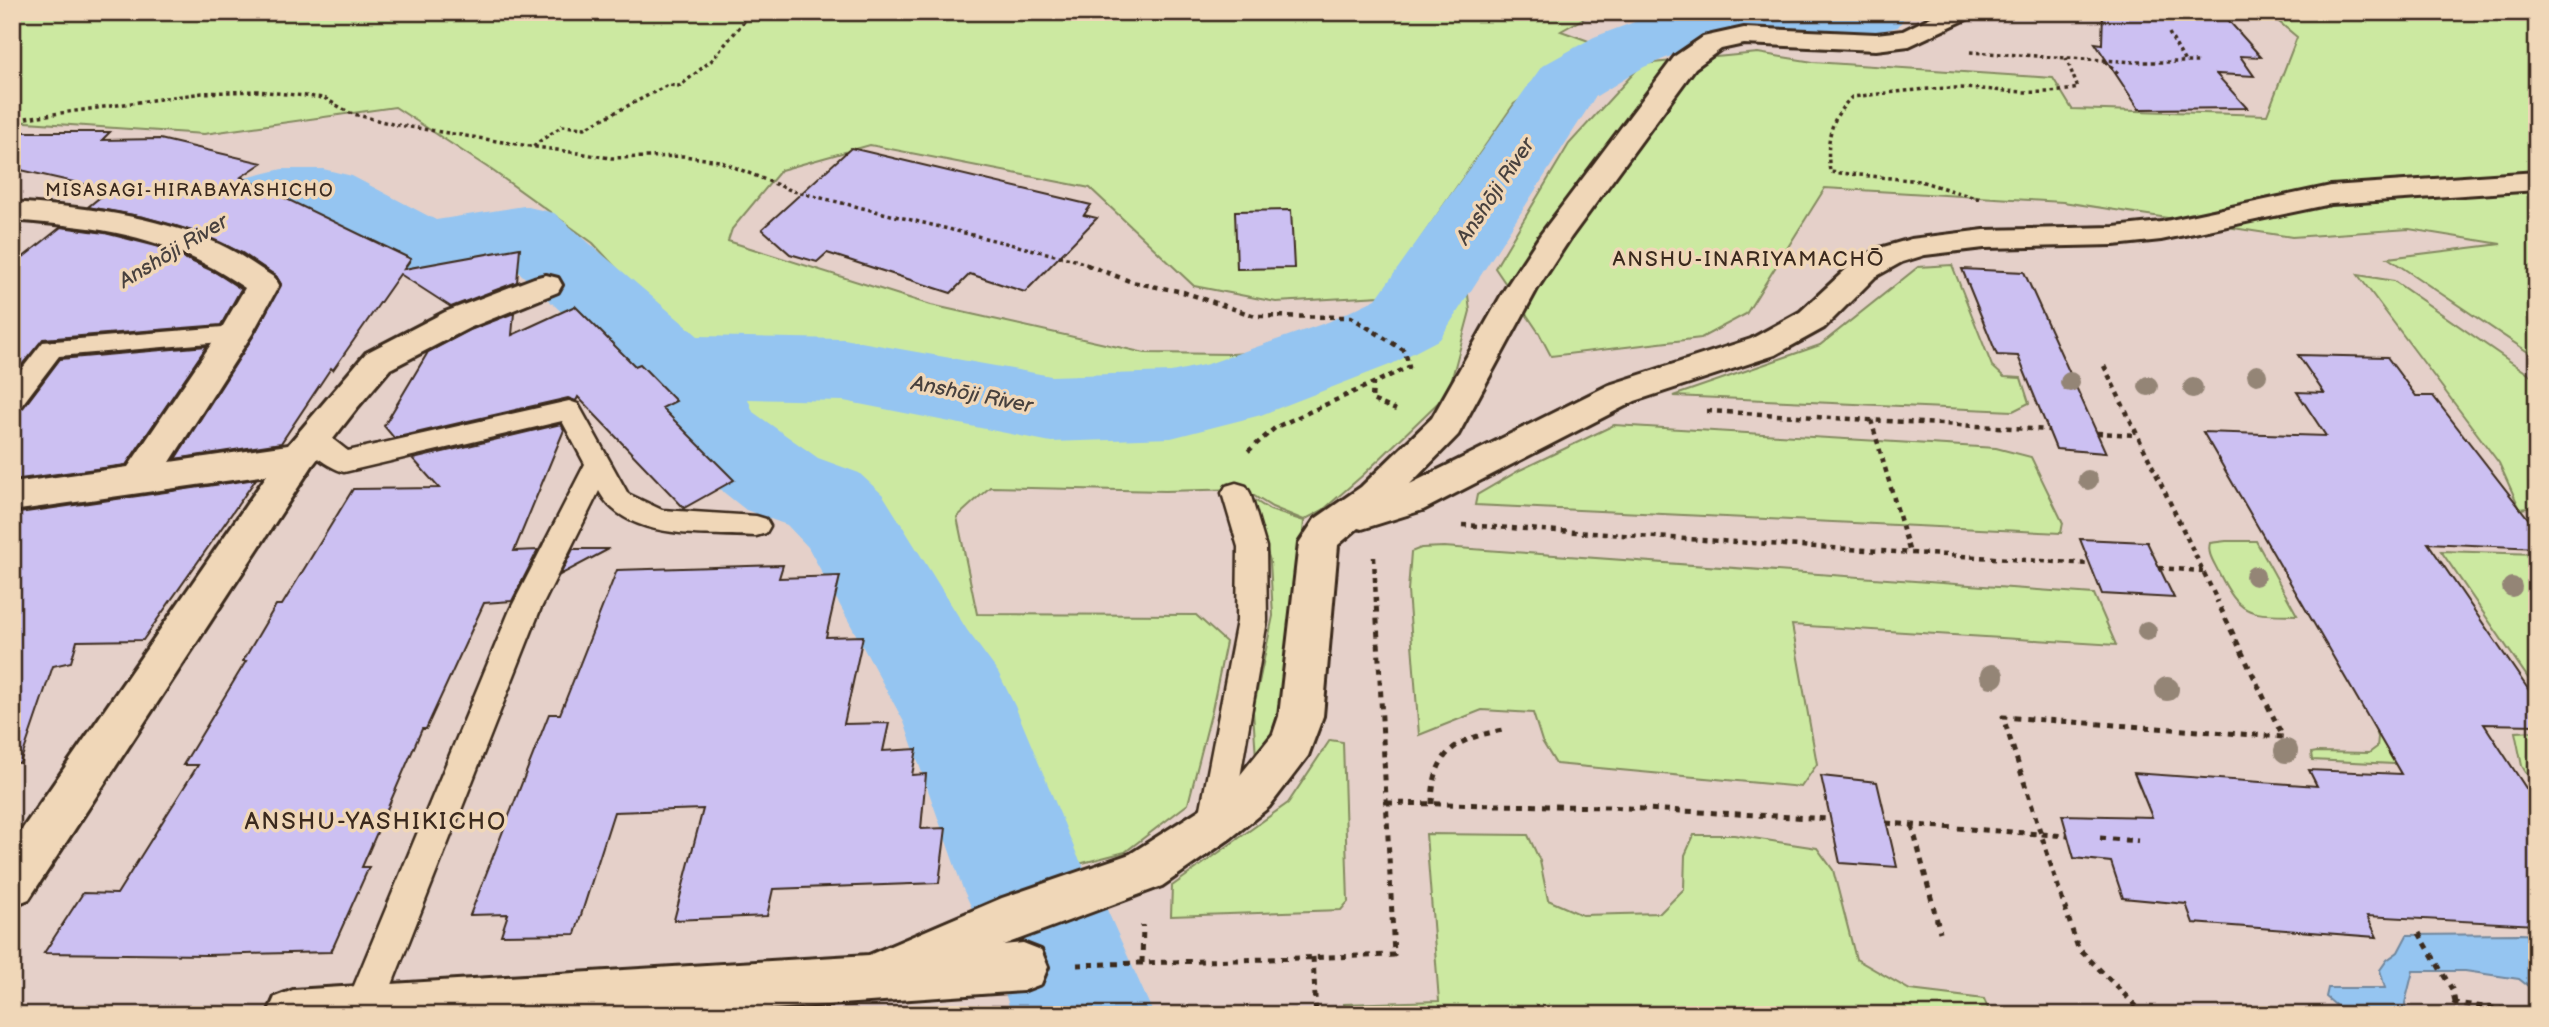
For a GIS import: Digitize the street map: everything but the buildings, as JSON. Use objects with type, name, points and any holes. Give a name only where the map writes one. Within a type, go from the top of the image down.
[{"type":"street","points":[[871,979],[1034,908],[1129,879],[1215,824],[1253,793],[1292,743],[1301,716],[1319,544],[1329,529],[1343,521],[1408,466],[1445,426],[1521,289],[1557,234],[1685,62],[1712,43],[1744,36],[1876,42],[1909,38],[1962,12]]},
{"type":"street","points":[[1343,521],[1410,499],[1622,393],[1763,347],[1812,320],[1864,270],[1891,254],[1922,246],[1984,239],[2114,236],[2161,232],[2331,195],[2537,181]]},
{"type":"street","points":[[12,211],[96,217],[162,234],[208,251],[263,285],[235,334],[139,480]]},
{"type":"street","points":[[12,884],[306,448],[379,360],[457,320],[546,285]]},
{"type":"street","points":[[12,497],[139,480],[306,448]]},
{"type":"street","points":[[293,1015],[1023,967]]},
{"type":"lane","points":[[12,400],[52,348],[235,334]]},
{"type":"lane","points":[[306,448],[344,462],[569,410],[618,501],[658,520],[756,526]]},
{"type":"lane","points":[[385,1011],[525,610],[598,465]]},
{"type":"lane","points":[[1215,824],[1252,621],[1252,547],[1236,493]]},
{"type":"path","points":[[533,146],[562,126],[584,128],[668,85],[680,86],[712,60],[752,12]]},
{"type":"path","points":[[2169,33],[2185,62]]},
{"type":"path","points":[[1909,38],[1970,52],[2105,60],[2200,62]]},
{"type":"path","points":[[1888,176],[1830,172],[1826,146],[1830,123],[1841,105],[1852,97],[1949,89],[1976,89],[2016,95],[2054,94],[2078,88],[2067,58]]},
{"type":"path","points":[[2105,60],[2119,74]]},
{"type":"path","points":[[12,120],[202,93],[258,91],[324,98],[350,113],[392,124],[611,158],[684,156],[719,161],[793,191],[1075,260],[1132,282],[1183,292],[1255,316],[1351,317],[1405,351],[1409,367],[1318,406],[1276,427],[1253,445],[1236,464],[1236,493]]},
{"type":"path","points":[[2104,366],[2283,737],[2003,718],[2078,948],[2145,1015]]},
{"type":"path","points":[[1706,411],[2049,430]]},
{"type":"path","points":[[1871,420],[1910,552]]},
{"type":"path","points":[[2097,433],[2138,435]]},
{"type":"path","points":[[1462,525],[2090,564]]},
{"type":"path","points":[[1097,965],[1394,955],[1373,548]]},
{"type":"path","points":[[2159,568],[2203,571]]},
{"type":"path","points":[[1432,804],[1431,782],[1445,754],[1459,741],[1475,734],[1503,730]]},
{"type":"path","points":[[1387,803],[1608,807],[1830,819]]},
{"type":"path","points":[[1886,823],[2068,836]]},
{"type":"path","points":[[1912,825],[1940,932]]},
{"type":"path","points":[[2100,838],[2138,841]]},
{"type":"path","points":[[2419,933],[2453,991],[2455,1003],[2447,1015]]},
{"type":"path","points":[[1313,957],[1317,1015]]},
{"type":"path","points":[[2455,1003],[2537,1014]]},
{"type":"green space","points":[[12,12],[1595,12],[1561,31],[1600,45],[1514,104],[1381,296],[1276,302],[1194,286],[1090,188],[870,145],[781,170],[732,229],[728,241],[931,305],[1145,353],[1232,354],[1382,345],[1467,287],[1470,311],[1448,393],[1363,475],[1323,510],[1304,520],[1272,507],[1243,489],[1165,491],[990,487],[957,517],[977,614],[1196,615],[1226,642],[1188,804],[1125,852],[1044,873],[971,690],[877,514],[851,487],[802,472],[749,446],[728,416],[685,342],[593,243],[493,171],[395,107],[204,134],[12,121]]},
{"type":"green space","points":[[2267,12],[2537,12],[2537,358],[2388,258],[2501,244],[2409,229],[2292,237],[2063,202],[1825,188],[1746,314],[1701,338],[1551,356],[1539,333],[1495,268],[1569,144],[1642,64],[1758,53],[1813,62],[2053,78],[2072,109],[2267,115],[2297,37]]},
{"type":"green space","points":[[1952,265],[1992,366],[2004,377],[2021,378],[2029,403],[2013,411],[1673,396],[1820,345],[1918,267]]},
{"type":"green space","points":[[2358,275],[2394,281],[2537,380],[2537,507],[2520,509],[2499,463]]},
{"type":"green space","points":[[1614,425],[1996,448],[2031,457],[2063,523],[2061,533],[1475,505],[1477,495],[1520,470]]},
{"type":"green space","points":[[1251,498],[1270,510],[1304,521],[1289,679],[1276,727],[1256,758],[1253,711],[1273,616],[1270,561]]},
{"type":"green space","points":[[2256,541],[2297,615],[2258,613],[2241,606],[2227,588],[2209,551],[2210,543]]},
{"type":"green space","points":[[1444,547],[2094,594],[2116,645],[1792,625],[1817,764],[1801,787],[1556,764],[1542,741],[1533,713],[1482,710],[1419,735],[1408,591],[1411,552],[1421,548]]},
{"type":"green space","points":[[2441,551],[2537,554],[2537,691]]},
{"type":"green space","points":[[2374,725],[2436,766],[2312,760],[2311,753],[2317,752],[2369,753],[2377,747],[2378,737]]},
{"type":"green space","points":[[2537,731],[2537,791],[2522,766],[2515,732]]},
{"type":"green space","points":[[1330,740],[1343,742],[1348,902],[1341,910],[1171,916],[1172,886],[1288,803]]},
{"type":"green space","points":[[1426,834],[1528,835],[1540,861],[1548,900],[1582,915],[1660,913],[1684,889],[1685,855],[1694,835],[1734,835],[1817,848],[1833,870],[1856,959],[1910,990],[1984,999],[1991,1015],[1345,1015],[1344,1004],[1439,1001]]},
{"type":"water","points":[[2407,935],[2537,935],[2537,993],[2519,979],[2465,971],[2413,971],[2405,1003],[2406,1015],[2347,1015],[2326,997],[2328,988],[2385,988],[2380,970],[2387,960],[2398,952]]},
{"type":"waterway","name":"Anshōji River","points":[[675,366],[844,370],[1051,409],[1171,405],[1227,392],[1360,343],[1408,319],[1568,82],[1619,52],[1668,32],[1726,16],[1874,12]]},
{"type":"waterway","name":"Anshōji River","points":[[44,317],[98,296],[262,198],[282,193],[323,193],[424,247],[524,231],[675,366]]},
{"type":"waterway","points":[[675,366],[699,388],[702,412],[718,436],[782,484],[823,499],[846,522],[927,662],[957,706],[1027,889],[1053,938],[1070,991],[1085,1015]]},
{"type":"district","name":"MISASAGI-HIRABAYASHICHO","points":[[190,190]]},
{"type":"district","name":"ANSHU-INARIYAMACHŌ","points":[[1749,259]]},
{"type":"district","name":"ANSHU-YASHIKICHO","points":[[376,821]]}]
